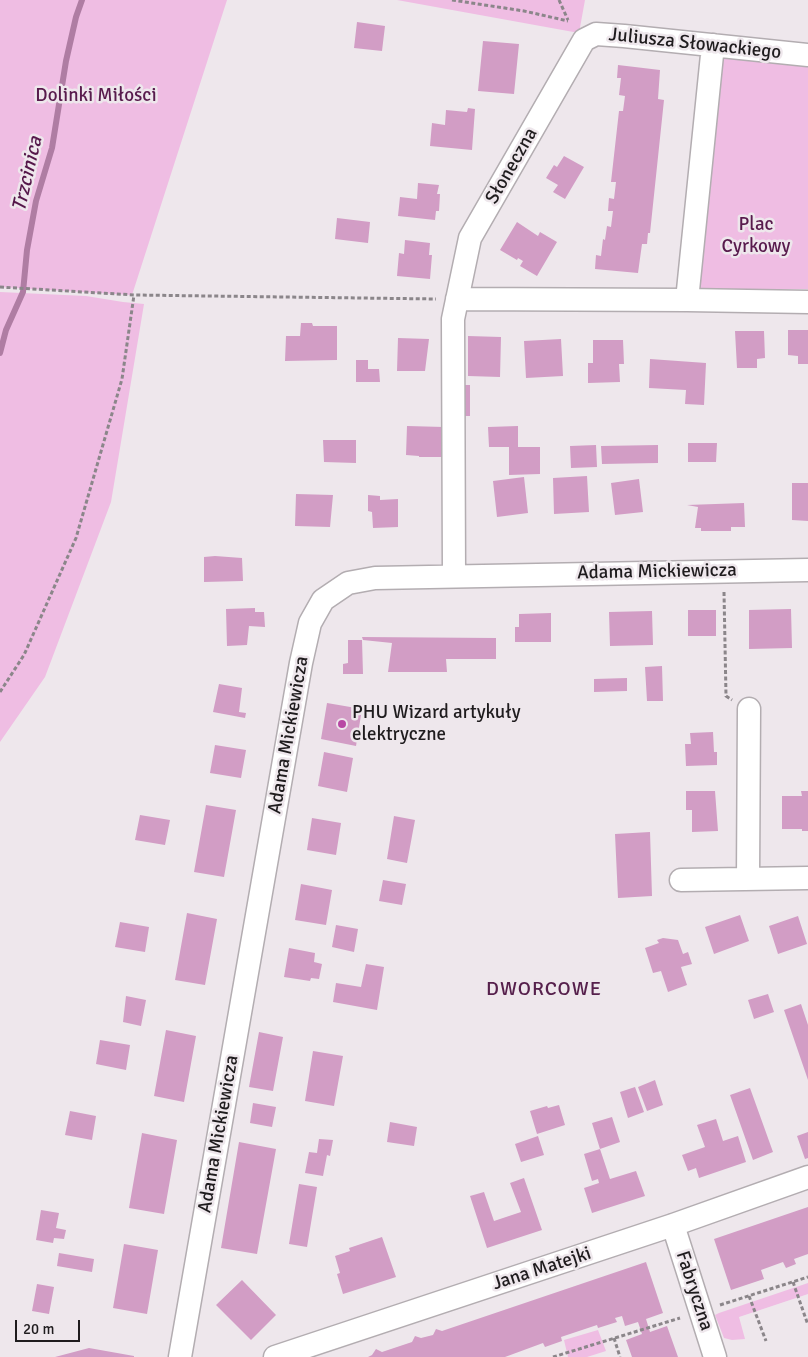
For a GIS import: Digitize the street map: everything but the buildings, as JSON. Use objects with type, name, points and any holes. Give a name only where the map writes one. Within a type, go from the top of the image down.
[{"type":"street","name":"Juliusza Słowackiego","points":[[584,40],[596,34],[808,55]]},
{"type":"street","name":"Słoneczna","points":[[454,575],[453,319],[470,238],[584,40]]},
{"type":"street","points":[[687,300],[713,45]]},
{"type":"street","points":[[457,299],[808,302]]},
{"type":"street","name":"Adama Mickiewicza","points":[[180,1357],[300,670],[310,623],[323,600],[348,583],[375,578],[454,575],[808,570]]},
{"type":"street","points":[[748,879],[749,709]]},
{"type":"street","points":[[681,880],[808,878]]},
{"type":"street","name":"Jana Matejki","points":[[275,1357],[673,1225],[808,1177]]},
{"type":"street","name":"Fabryczna","points":[[673,1225],[715,1357]]},
{"type":"path","points":[[452,0],[524,11],[568,21],[558,0]]},
{"type":"path","points":[[0,287],[134,295],[457,299]]},
{"type":"path","points":[[0,692],[24,656],[76,538],[122,379],[134,295]]},
{"type":"path","points":[[724,591],[726,696],[749,709]]},
{"type":"path","points":[[711,1308],[808,1277]]},
{"type":"path","points":[[793,1282],[808,1325]]},
{"type":"path","points":[[749,1296],[766,1341]]},
{"type":"path","points":[[553,1357],[685,1316]]},
{"type":"path","points":[[614,1338],[620,1357]]},
{"type":"green space","name":"Dolinki Miłości","points":[[0,0],[227,0],[132,295],[0,287]]},
{"type":"green space","points":[[397,0],[585,0],[579,33]]},
{"type":"green space","name":"Plac Cyrkowy","points":[[723,56],[808,65],[808,289],[698,289]]},
{"type":"green space","points":[[0,292],[86,296],[144,304],[111,502],[45,677],[0,742]]},
{"type":"green space","points":[[808,1283],[808,1294],[739,1317],[745,1339],[732,1340],[724,1338],[715,1315]]},
{"type":"green space","points":[[598,1330],[606,1351],[587,1357],[568,1357],[564,1340]]},
{"type":"waterway","name":"Trzcinica","points":[[0,353],[6,330],[23,292],[27,250],[36,201],[52,148],[66,61],[82,0]]},
{"type":"place","name":"PHU Wizard artykuły elektryczne","points":[[342,724]]},
{"type":"district","name":"DWORCOWE","points":[[544,990]]}]
